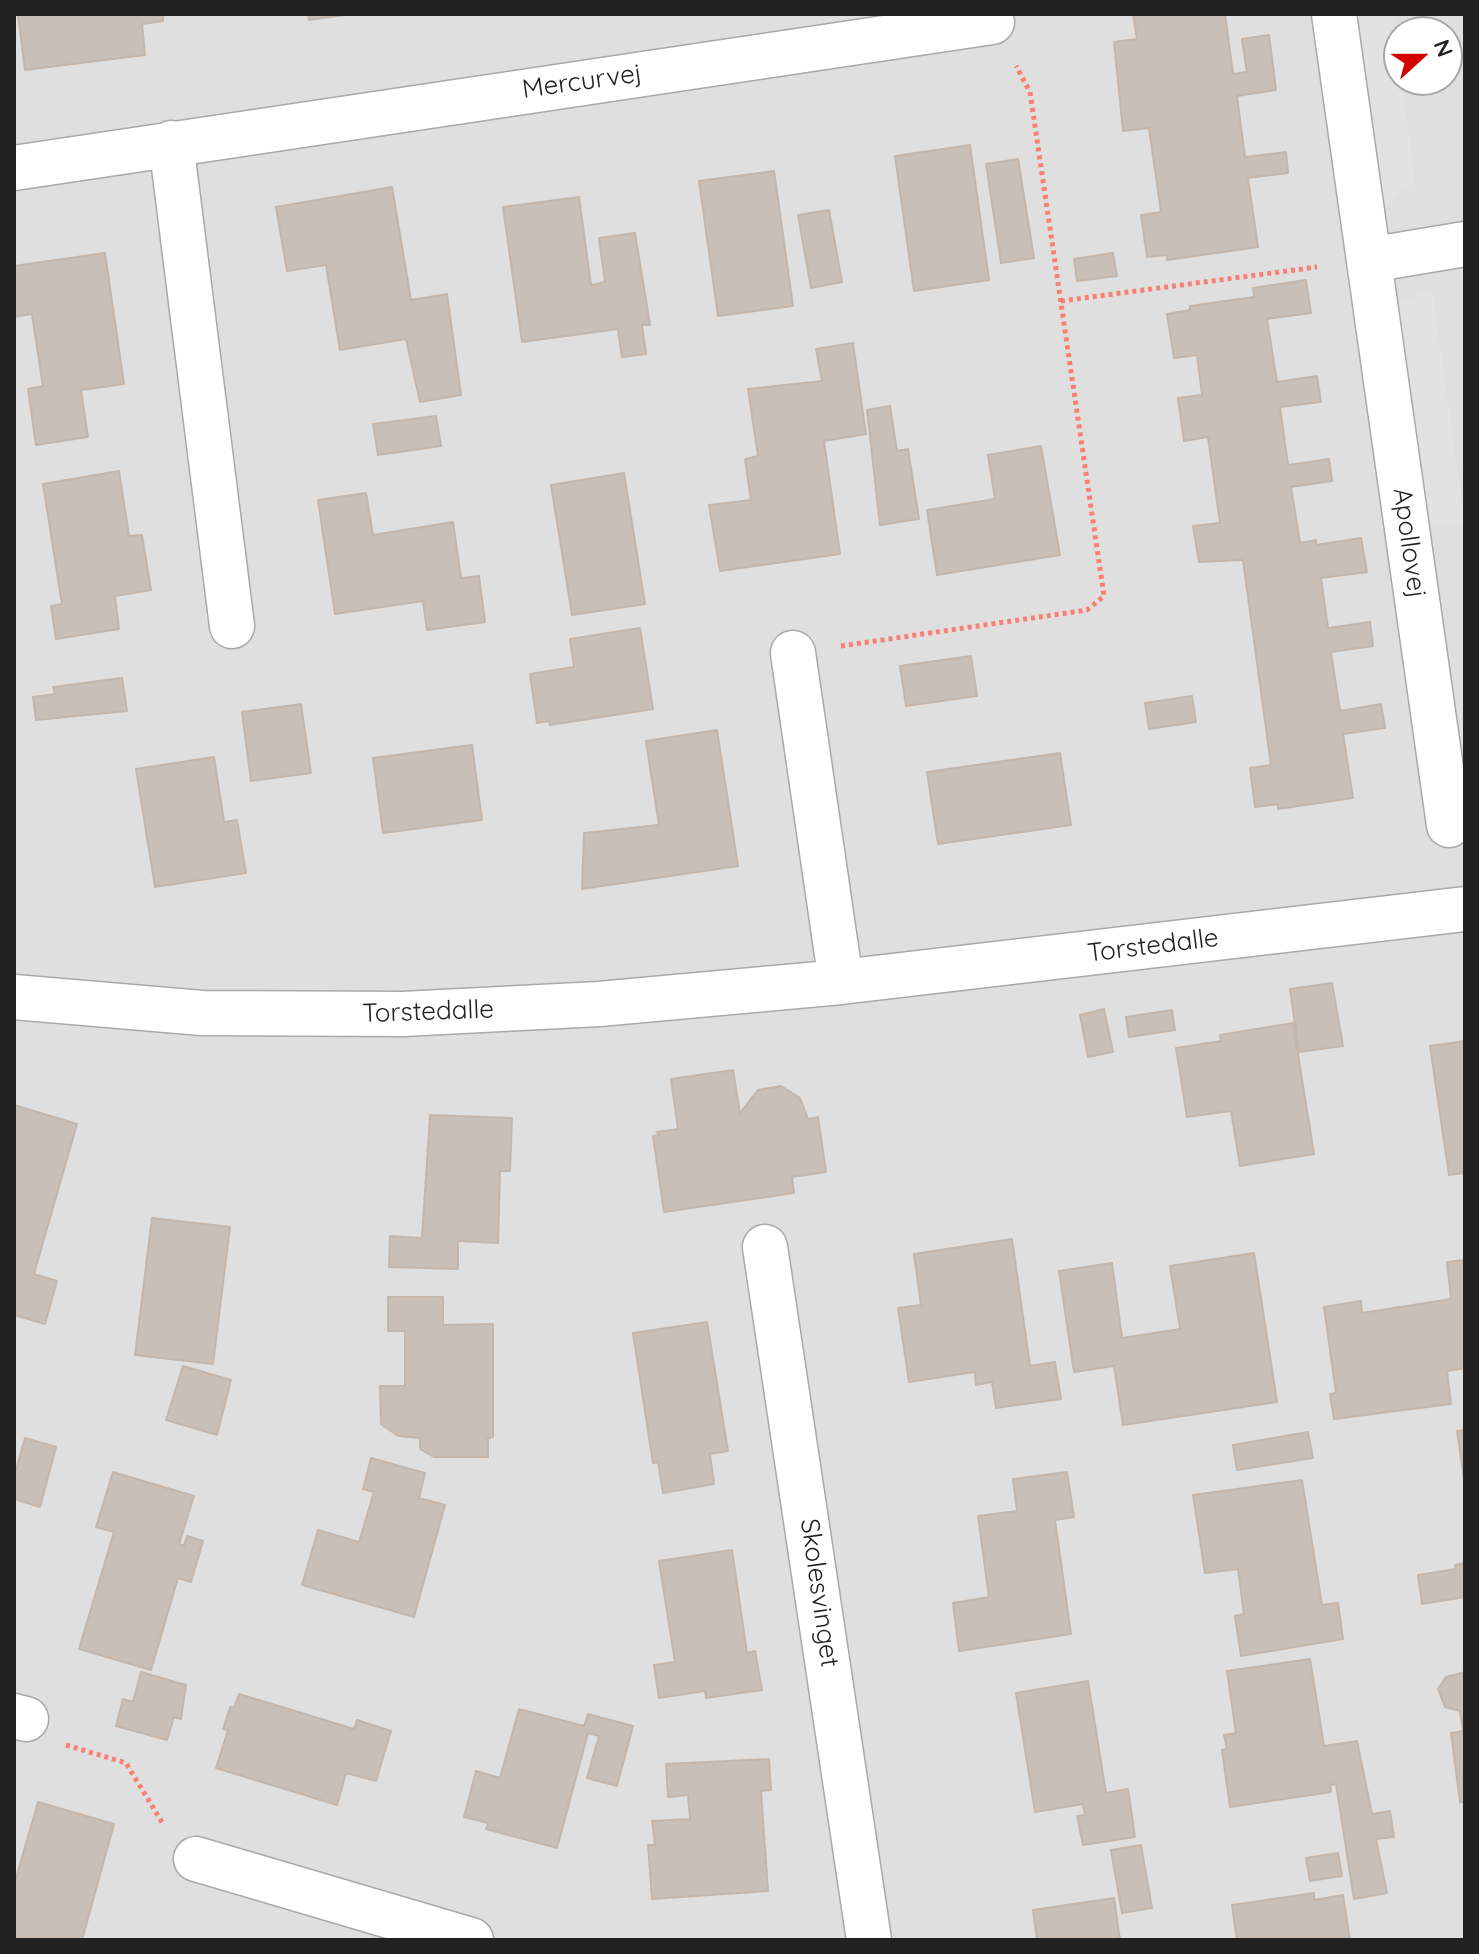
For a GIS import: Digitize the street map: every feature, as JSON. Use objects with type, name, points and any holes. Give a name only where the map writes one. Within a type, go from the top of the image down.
[{"type":"street","name":"Apollovej","points":[[1334,14],[1449,825]]},
{"type":"street","name":"Mercurvej","points":[[14,168],[992,22]]},
{"type":"street","points":[[171,143],[232,626]]},
{"type":"street","points":[[1369,260],[1465,244]]},
{"type":"street","points":[[793,653],[841,982]]},
{"type":"street","name":"Torstedalle","points":[[14,997],[202,1013],[403,1014],[599,1004],[841,982],[1465,909]]},
{"type":"street","name":"Skolesvinget","points":[[765,1247],[869,1940]]},
{"type":"street","points":[[196,1859],[471,1940]]},
{"type":"path","points":[[793,653],[1087,610],[1104,596],[1030,92],[992,22]]},
{"type":"path","points":[[1061,301],[1369,260]]},
{"type":"path","points":[[20,1718],[53,1741],[126,1763],[167,1832],[196,1859]]},
{"type":"shaded area","points":[[14,14],[1465,14],[1465,1940],[14,1940]]},
{"type":"shaded area","points":[[1358,14],[1392,14],[1383,16],[1383,96],[1403,96],[1415,182],[1380,212],[1352,18]]},
{"type":"shaded area","points":[[1432,290],[1465,524],[1425,528],[1392,306]]},
{"type":"building","points":[[18,14],[163,14],[163,21],[142,24],[145,55],[25,70]]},
{"type":"building","points":[[308,14],[352,14],[309,20]]},
{"type":"building","points":[[1133,14],[1225,14],[1233,74],[1247,72],[1242,39],[1269,35],[1276,90],[1237,96],[1245,157],[1286,152],[1288,173],[1248,178],[1258,247],[1167,260],[1167,255],[1147,257],[1141,215],[1161,212],[1149,128],[1123,131],[1114,42],[1137,39]]},
{"type":"building","points":[[970,145],[989,280],[914,291],[895,156]]},
{"type":"building","points":[[1018,159],[1034,258],[1001,263],[986,164]]},
{"type":"building","points":[[774,171],[793,306],[718,316],[699,181]]},
{"type":"building","points":[[392,187],[411,300],[447,294],[461,395],[420,402],[406,339],[340,350],[326,265],[287,271],[276,207]]},
{"type":"building","points":[[579,197],[591,285],[605,282],[599,238],[635,233],[650,325],[642,325],[646,354],[622,357],[618,329],[522,342],[503,207]]},
{"type":"building","points":[[829,210],[842,282],[811,288],[798,215]]},
{"type":"building","points":[[105,253],[124,384],[81,390],[88,437],[36,445],[28,389],[43,386],[32,314],[14,317],[14,266]]},
{"type":"building","points":[[1113,253],[1117,276],[1077,281],[1074,259]]},
{"type":"building","points":[[1306,280],[1311,313],[1267,319],[1277,382],[1317,376],[1321,402],[1280,407],[1288,465],[1329,459],[1332,481],[1291,487],[1300,543],[1316,540],[1316,545],[1361,538],[1367,572],[1321,578],[1328,628],[1370,622],[1373,646],[1331,652],[1340,711],[1381,704],[1385,728],[1343,734],[1353,798],[1278,809],[1278,804],[1255,807],[1250,768],[1271,765],[1243,560],[1199,562],[1193,526],[1220,523],[1208,437],[1184,441],[1178,398],[1202,395],[1197,355],[1174,358],[1167,314],[1190,310],[1190,306],[1254,297],[1253,288]]},
{"type":"building","points":[[853,343],[866,434],[824,441],[840,554],[720,571],[709,505],[751,500],[745,459],[758,456],[748,389],[822,381],[816,349]]},
{"type":"building","points":[[890,406],[897,451],[908,449],[919,519],[880,525],[867,410]]},
{"type":"building","points":[[436,416],[441,446],[378,455],[373,424]]},
{"type":"building","points":[[1041,446],[1060,555],[937,575],[927,510],[995,499],[988,455]]},
{"type":"building","points":[[119,471],[129,536],[142,535],[151,590],[115,596],[119,629],[56,639],[51,606],[62,604],[43,484]]},
{"type":"building","points":[[624,473],[645,604],[572,615],[551,485]]},
{"type":"building","points":[[366,493],[373,535],[453,522],[461,578],[479,576],[485,622],[427,630],[423,601],[335,614],[318,500]]},
{"type":"building","points":[[640,628],[653,709],[550,725],[549,721],[537,723],[530,674],[574,667],[570,639]]},
{"type":"building","points":[[971,656],[977,696],[906,706],[900,666]]},
{"type":"building","points":[[122,678],[127,711],[36,720],[33,697],[55,694],[53,687]]},
{"type":"building","points":[[1192,696],[1196,722],[1149,729],[1145,703]]},
{"type":"building","points":[[301,704],[311,773],[251,781],[242,712]]},
{"type":"building","points":[[717,730],[738,866],[582,889],[584,833],[659,825],[646,741]]},
{"type":"building","points":[[472,745],[482,820],[383,833],[373,758]]},
{"type":"building","points":[[1060,753],[1071,825],[938,844],[927,772]]},
{"type":"building","points":[[214,757],[224,822],[237,820],[246,873],[155,887],[136,769]]},
{"type":"building","points":[[1332,983],[1343,1046],[1299,1052],[1290,989]]},
{"type":"building","points":[[1104,1009],[1113,1052],[1088,1057],[1080,1015]]},
{"type":"building","points":[[1172,1010],[1175,1030],[1129,1037],[1126,1017]]},
{"type":"building","points":[[1293,1023],[1314,1154],[1240,1166],[1231,1111],[1187,1117],[1176,1048],[1221,1041],[1220,1035]]},
{"type":"building","points":[[1465,1041],[1465,1173],[1449,1175],[1430,1046]]},
{"type":"building","points":[[733,1070],[740,1113],[758,1090],[781,1086],[800,1098],[808,1119],[818,1117],[826,1172],[792,1177],[794,1193],[664,1212],[653,1136],[659,1135],[657,1132],[678,1129],[671,1079]]},
{"type":"building","points":[[14,1105],[77,1124],[34,1274],[57,1281],[45,1324],[14,1315]]},
{"type":"building","points":[[430,1115],[512,1118],[510,1171],[500,1171],[498,1243],[458,1241],[458,1269],[389,1267],[390,1236],[422,1238]]},
{"type":"building","points":[[152,1218],[230,1227],[213,1364],[135,1355]]},
{"type":"building","points":[[1012,1239],[1030,1366],[1055,1362],[1061,1399],[996,1408],[992,1382],[976,1385],[975,1372],[909,1382],[898,1308],[921,1305],[914,1254]]},
{"type":"building","points":[[1254,1253],[1277,1402],[1123,1425],[1114,1366],[1074,1372],[1059,1271],[1112,1263],[1122,1338],[1180,1329],[1170,1266]]},
{"type":"building","points":[[1465,1260],[1465,1368],[1447,1371],[1451,1404],[1334,1419],[1330,1394],[1336,1393],[1324,1307],[1361,1301],[1362,1313],[1451,1299],[1447,1262]]},
{"type":"building","points":[[388,1297],[443,1297],[443,1325],[493,1324],[493,1437],[488,1438],[488,1457],[434,1457],[420,1449],[420,1438],[398,1436],[381,1424],[380,1386],[405,1386],[405,1331],[388,1331]]},
{"type":"building","points":[[707,1322],[728,1451],[710,1454],[714,1484],[663,1493],[658,1462],[653,1463],[633,1333]]},
{"type":"building","points":[[183,1366],[231,1380],[217,1435],[166,1420]]},
{"type":"building","points":[[1465,1430],[1465,1485],[1457,1431]]},
{"type":"building","points":[[1308,1432],[1313,1458],[1237,1470],[1233,1445]]},
{"type":"building","points":[[25,1438],[56,1447],[40,1507],[14,1499],[14,1477]]},
{"type":"building","points":[[371,1458],[425,1473],[419,1498],[445,1505],[414,1617],[302,1585],[318,1530],[359,1542],[374,1492],[363,1489]]},
{"type":"building","points":[[113,1472],[194,1496],[179,1544],[184,1546],[187,1536],[203,1541],[191,1582],[178,1578],[151,1670],[79,1649],[114,1532],[96,1527]]},
{"type":"building","points":[[1067,1472],[1074,1517],[1055,1520],[1071,1634],[959,1651],[953,1603],[989,1597],[978,1516],[1017,1511],[1013,1479]]},
{"type":"building","points":[[1302,1480],[1322,1605],[1338,1603],[1343,1639],[1241,1656],[1235,1616],[1244,1614],[1238,1569],[1205,1573],[1193,1495]]},
{"type":"building","points":[[732,1550],[747,1653],[755,1651],[762,1690],[706,1698],[705,1691],[659,1698],[654,1665],[675,1662],[659,1561]]},
{"type":"building","points":[[1465,1563],[1465,1597],[1422,1604],[1418,1575],[1456,1569],[1455,1565]]},
{"type":"building","points":[[1310,1659],[1324,1746],[1357,1741],[1372,1814],[1390,1811],[1394,1837],[1376,1839],[1387,1893],[1354,1899],[1336,1784],[1330,1785],[1331,1792],[1230,1807],[1222,1750],[1227,1749],[1224,1735],[1236,1733],[1227,1671]]},
{"type":"building","points":[[141,1672],[186,1685],[181,1719],[174,1717],[167,1740],[116,1726],[123,1699],[133,1702]]},
{"type":"building","points":[[1465,1672],[1465,1802],[1460,1802],[1451,1733],[1463,1731],[1460,1711],[1445,1707],[1438,1689],[1446,1677]]},
{"type":"building","points":[[1088,1681],[1106,1793],[1128,1789],[1135,1837],[1083,1845],[1077,1816],[1085,1815],[1083,1804],[1035,1812],[1016,1693]]},
{"type":"building","points":[[239,1694],[354,1729],[357,1720],[391,1731],[376,1781],[346,1773],[337,1805],[216,1768],[228,1730],[223,1729],[230,1707],[234,1708]]},
{"type":"building","points":[[519,1709],[584,1726],[588,1714],[633,1726],[617,1786],[587,1778],[599,1736],[588,1733],[557,1848],[486,1829],[488,1823],[464,1817],[476,1771],[500,1778]]},
{"type":"building","points":[[769,1759],[771,1790],[761,1791],[768,1891],[652,1899],[648,1845],[655,1845],[652,1821],[690,1819],[688,1795],[668,1797],[666,1764]]},
{"type":"building","points":[[38,1802],[114,1824],[82,1940],[14,1940],[14,1885]]},
{"type":"building","points":[[1141,1845],[1152,1908],[1122,1913],[1111,1850]]},
{"type":"building","points":[[1338,1853],[1342,1876],[1310,1881],[1306,1858]]},
{"type":"building","points":[[1314,1893],[1314,1900],[1343,1895],[1350,1940],[1237,1940],[1232,1905]]},
{"type":"building","points":[[1114,1898],[1120,1940],[1037,1940],[1033,1910]]}]
